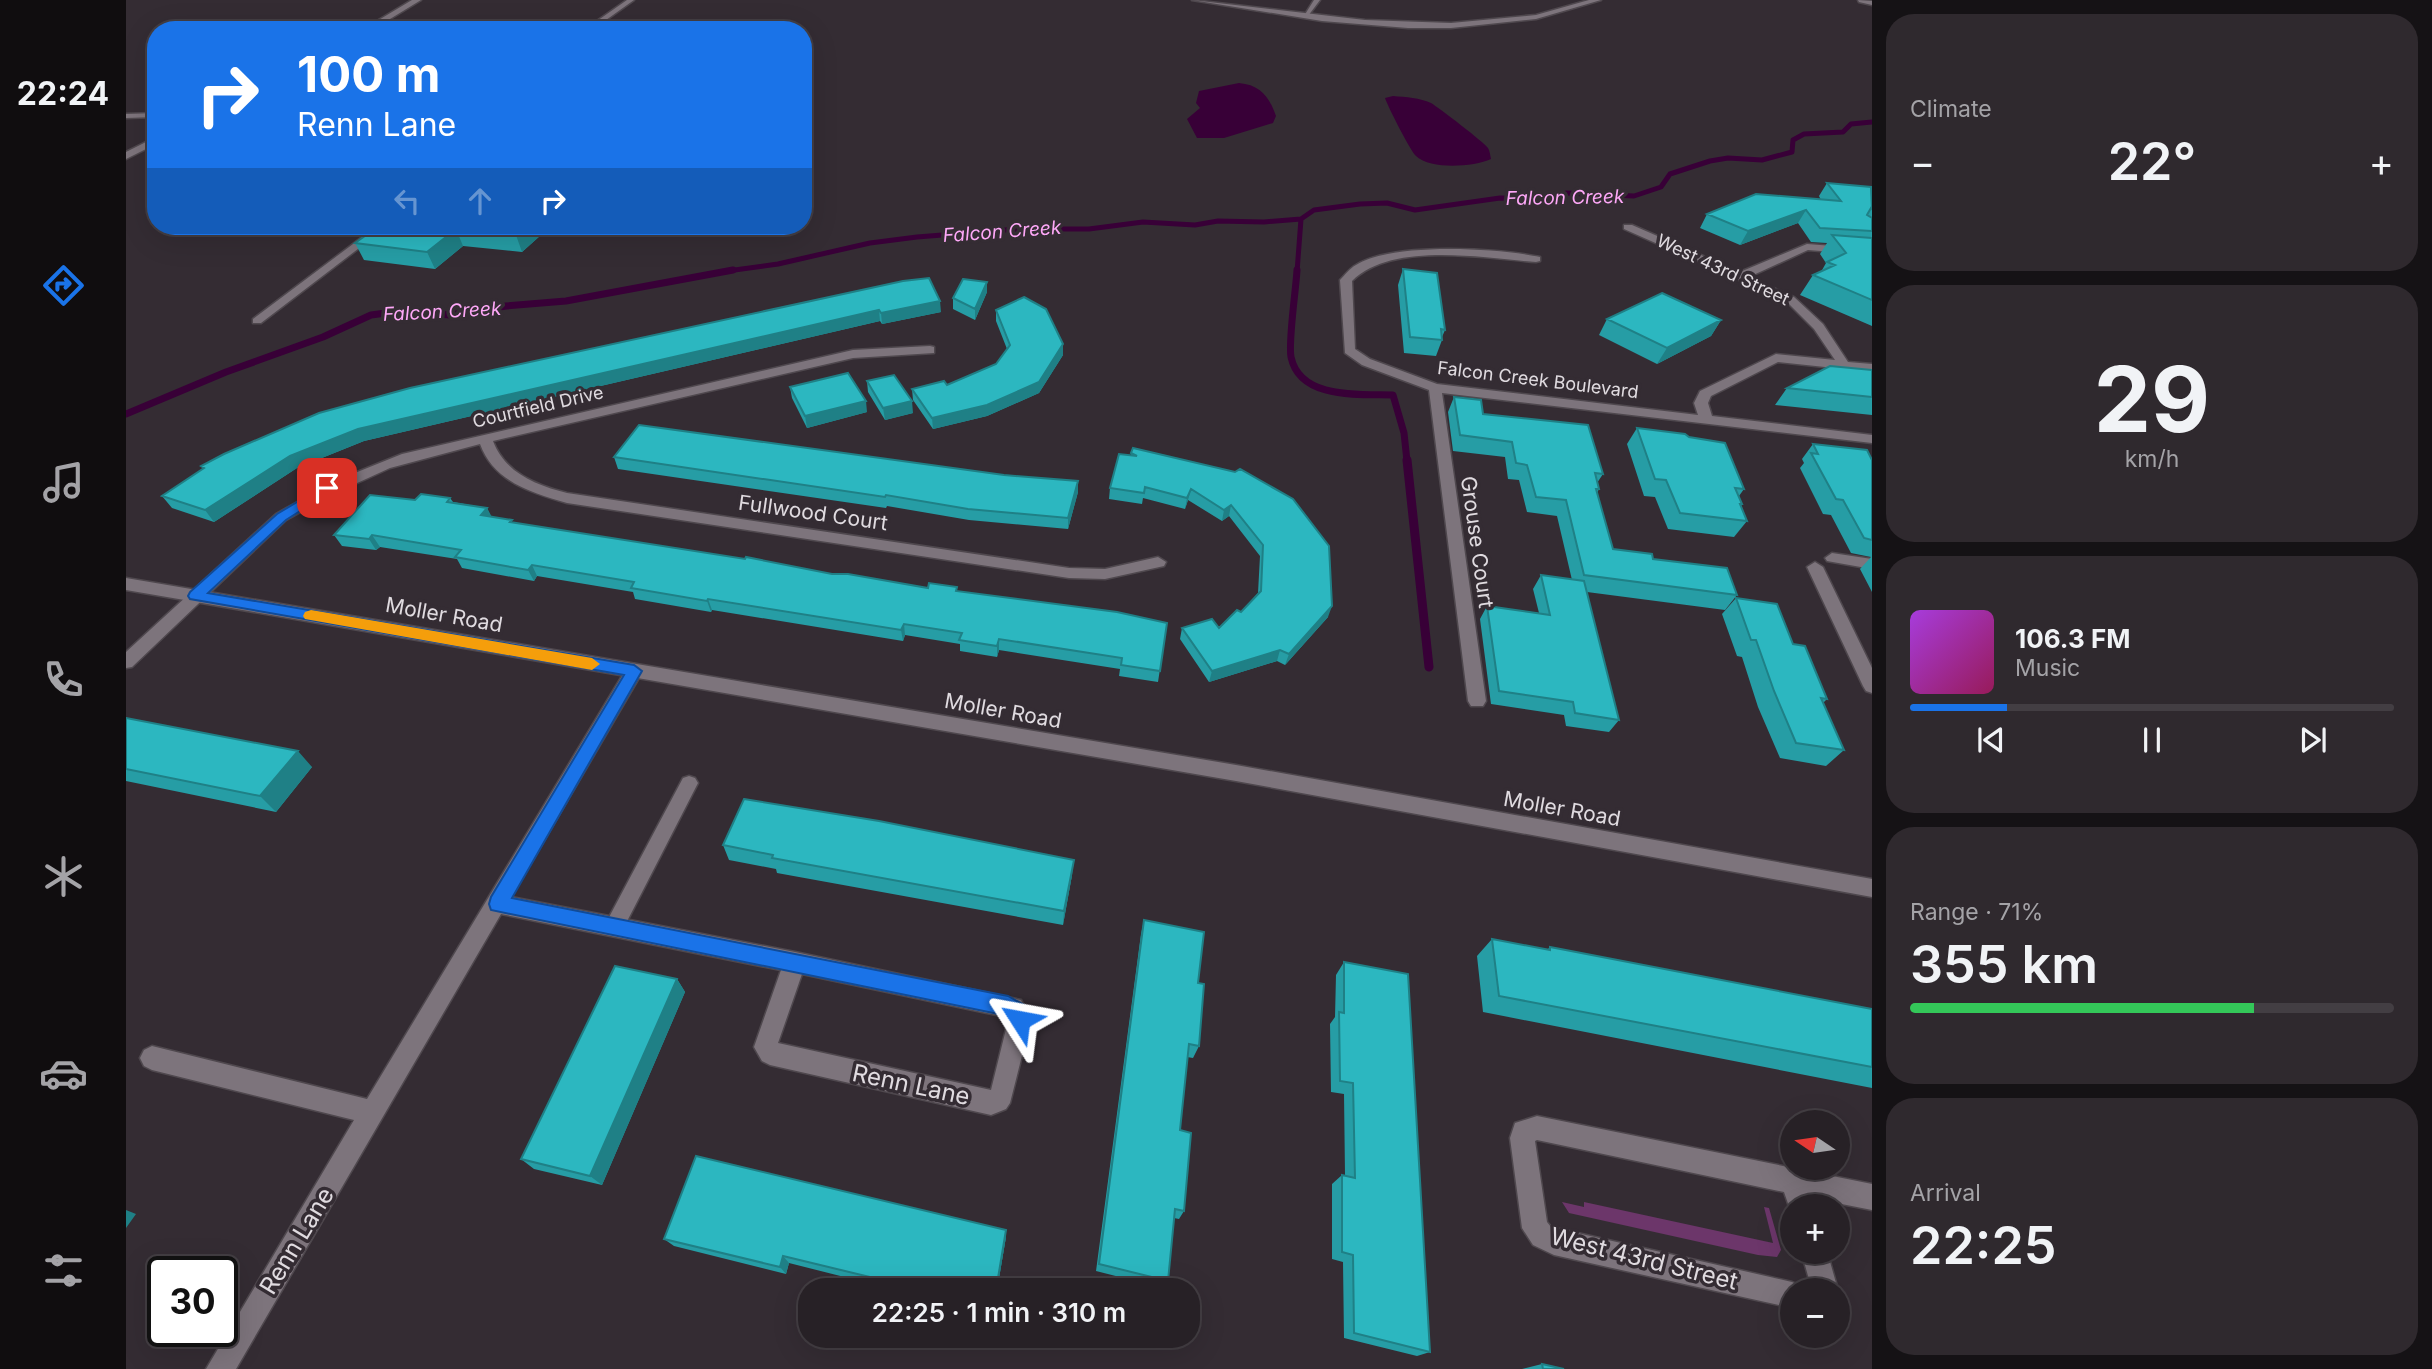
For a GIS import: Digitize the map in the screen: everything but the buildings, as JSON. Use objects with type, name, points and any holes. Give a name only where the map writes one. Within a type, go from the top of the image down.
[{"type":"street","points":[[381,21],[417,0]]},
{"type":"street","points":[[1195,0],[1306,15],[1406,24],[1477,24],[1537,17],[1597,0]]},
{"type":"street","points":[[1862,0],[1872,3]]},
{"type":"street","points":[[126,156],[147,145]]},
{"type":"street","name":"West 43rd Street","points":[[1628,227],[1796,303],[1819,327],[1844,365]]},
{"type":"street","points":[[1741,276],[1807,247],[1872,252]]},
{"type":"street","name":"Falcon Creek Boulevard","points":[[1536,259],[1445,252],[1410,254],[1368,263],[1348,276],[1349,347],[1352,354],[1435,388],[1872,439]]},
{"type":"street","name":"Courtfield Drive","points":[[126,662],[281,517],[327,488],[402,458],[853,354],[930,350]]},
{"type":"street","points":[[1707,420],[1700,402],[1705,394],[1771,359],[1872,368]]},
{"type":"street","name":"Grouse Court","points":[[1435,388],[1476,701]]},
{"type":"street","name":"Fullwood Court","points":[[485,439],[494,458],[515,479],[567,498],[1069,573],[1105,574],[1158,562]]},
{"type":"street","points":[[1815,568],[1872,686]]},
{"type":"street","name":"Moller Road","points":[[126,584],[1236,773],[1872,888]]},
{"type":"street","name":"Renn Lane","points":[[220,1369],[634,671]]},
{"type":"street","name":"Renn Lane","points":[[498,904],[795,962],[1013,1008],[1020,1020],[1002,1095],[998,1101],[991,1102],[769,1053],[765,1046],[795,962]]},
{"type":"street","points":[[152,1058],[373,1113]]},
{"type":"street","name":"West 43rd Street","points":[[1780,1292],[1554,1242],[1542,1236],[1535,1228],[1522,1138],[1524,1132],[1537,1128],[1798,1194]]},
{"type":"street","name":"West 43rd Street","points":[[1850,1196],[1872,1197]]},
{"type":"lane","points":[[600,21],[631,0]]},
{"type":"lane","points":[[1306,15],[1317,0]]},
{"type":"lane","points":[[126,116],[147,115]]},
{"type":"lane","points":[[257,321],[370,235]]},
{"type":"lane","points":[[1832,558],[1872,564]]},
{"type":"lane","points":[[614,928],[689,783]]},
{"type":"shaded area","points":[[1239,83],[1253,86],[1267,97],[1276,116],[1273,123],[1224,138],[1197,138],[1187,119],[1200,108],[1196,103],[1199,91]]},
{"type":"shaded area","points":[[1393,96],[1431,103],[1485,145],[1489,149],[1491,159],[1452,166],[1432,163],[1416,156],[1385,98]]},
{"type":"shaded area","points":[[1562,1202],[1584,1207],[1584,1202],[1773,1243],[1764,1207],[1769,1208],[1780,1252],[1777,1257],[1758,1255],[1569,1213]]},
{"type":"waterway","name":"Falcon Creek","points":[[1301,219],[1314,210],[1360,204],[1387,203],[1415,210],[1500,198],[1549,199],[1566,193],[1634,196],[1661,187],[1670,174],[1710,161],[1728,158],[1762,160],[1792,152],[1793,140],[1804,134],[1843,132],[1851,124],[1872,122]]},
{"type":"waterway","name":"Falcon Creek","points":[[729,271],[778,264],[870,243],[917,237],[1018,229],[1089,229],[1143,222],[1195,225],[1218,221],[1264,222],[1301,219]]},
{"type":"waterway","points":[[1297,272],[1301,219]]},
{"type":"waterway","name":"Falcon Creek","points":[[729,271],[733,270]]},
{"type":"waterway","points":[[1297,270],[1290,350],[1297,371],[1306,381],[1333,392],[1393,395],[1404,433],[1407,461]]},
{"type":"waterway","name":"Falcon Creek","points":[[126,414],[226,372],[323,337],[371,315],[401,311],[450,315],[506,306],[566,301],[729,271]]},
{"type":"waterway","name":"Falcon Creek","points":[[720,272],[729,271]]},
{"type":"waterway","points":[[1407,460],[1429,667]]},
{"type":"slow traffic","points":[[311,616],[592,664]]},
{"type":"route","points":[[327,488],[281,517],[195,596],[634,671],[498,904],[1008,1006],[1013,1008],[1020,1020]]}]
